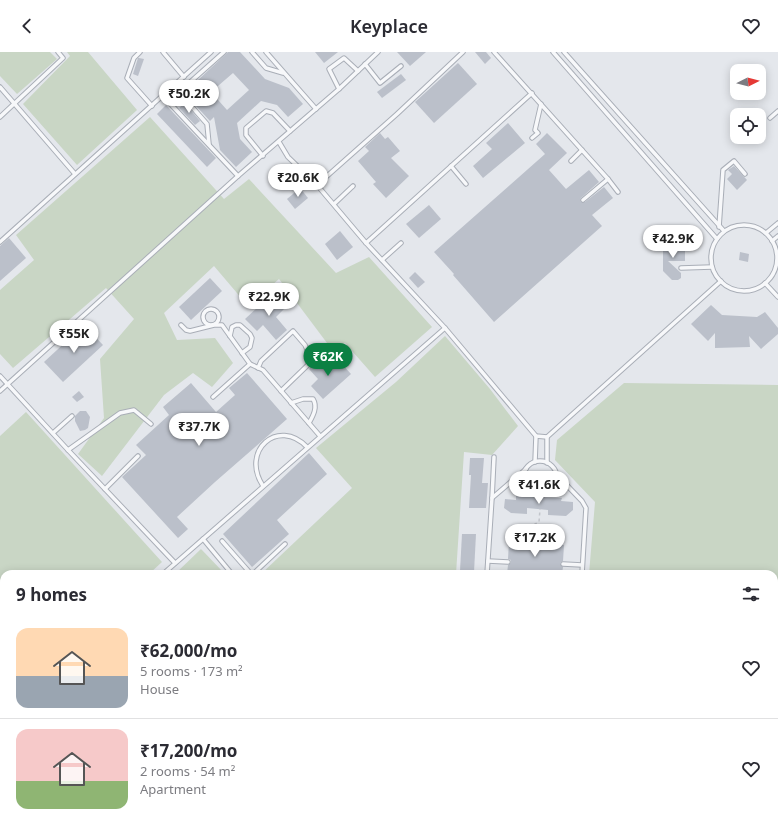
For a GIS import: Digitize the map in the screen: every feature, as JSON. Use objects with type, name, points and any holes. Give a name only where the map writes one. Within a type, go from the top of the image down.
[{"type":"lane","points":[[0,117],[16,104],[63,58],[58,52]]},
{"type":"lane","points":[[140,52],[134,58],[127,78],[152,106]]},
{"type":"lane","points":[[163,52],[184,77]]},
{"type":"lane","points":[[0,242],[164,96],[211,52]]},
{"type":"lane","points":[[209,144],[207,124],[179,92],[224,52]]},
{"type":"lane","points":[[252,52],[266,68],[284,73]]},
{"type":"lane","points":[[266,52],[316,109]]},
{"type":"lane","points":[[0,391],[238,176],[339,89],[378,52]]},
{"type":"lane","points":[[317,185],[397,114],[463,52]]},
{"type":"lane","points":[[494,52],[532,93],[618,192]]},
{"type":"lane","points":[[553,52],[717,239]]},
{"type":"lane","points":[[564,52],[724,232]]},
{"type":"lane","points":[[339,89],[330,70],[344,58],[358,71]]},
{"type":"lane","points":[[365,64],[380,83],[401,66]]},
{"type":"lane","points":[[0,87],[75,174]]},
{"type":"lane","points":[[366,243],[532,93]]},
{"type":"lane","points":[[164,96],[238,176]]},
{"type":"lane","points":[[532,138],[538,133],[535,130],[541,104]]},
{"type":"lane","points":[[263,156],[246,135],[246,128],[266,111],[273,112],[290,131]]},
{"type":"lane","points":[[770,118],[778,111]]},
{"type":"lane","points":[[279,142],[288,157],[317,185],[366,243],[445,328],[536,436],[535,462]]},
{"type":"lane","points":[[571,161],[582,150]]},
{"type":"lane","points":[[719,227],[723,170],[734,161],[745,174]]},
{"type":"lane","points":[[451,166],[466,184]]},
{"type":"lane","points":[[583,200],[608,179]]},
{"type":"lane","points":[[334,204],[353,186]]},
{"type":"lane","points":[[766,233],[778,223]]},
{"type":"lane","points":[[751,225],[760,229],[766,233],[772,241],[776,253],[776,264],[772,274],[765,283],[757,288],[748,290],[733,288],[721,281],[712,267],[712,253],[717,239],[732,227],[751,225]]},
{"type":"lane","points":[[772,241],[778,236]]},
{"type":"lane","points":[[382,260],[401,243]]},
{"type":"lane","points":[[681,268],[712,267]]},
{"type":"lane","points":[[536,436],[546,437],[721,281]]},
{"type":"lane","points":[[765,283],[778,297]]},
{"type":"lane","points":[[181,326],[190,331],[214,325],[218,322],[218,314],[212,309],[207,310],[203,314],[203,320],[206,324],[214,325],[222,325],[250,364],[263,370],[320,436]]},
{"type":"lane","points":[[230,336],[232,327],[236,325],[240,325],[250,334],[252,338],[250,347],[242,353]]},
{"type":"lane","points":[[168,570],[445,328]]},
{"type":"lane","points":[[258,368],[261,360],[293,331],[305,345],[312,361],[281,391]]},
{"type":"lane","points":[[213,397],[250,364]]},
{"type":"lane","points":[[0,376],[175,564]]},
{"type":"lane","points":[[291,403],[303,399],[313,399],[315,403],[315,411],[309,423]]},
{"type":"lane","points":[[68,450],[120,413],[134,410],[151,424]]},
{"type":"lane","points":[[53,434],[72,416]]},
{"type":"lane","points":[[263,486],[257,474],[256,460],[258,453],[266,442],[275,437],[287,436],[299,441],[307,448]]},
{"type":"lane","points":[[526,469],[523,479],[525,485],[532,493],[543,495],[552,490],[557,480],[554,469],[547,462],[546,437]]},
{"type":"lane","points":[[105,489],[138,456]]},
{"type":"lane","points":[[487,570],[494,457]]},
{"type":"lane","points":[[492,498],[535,462],[547,462]]},
{"type":"lane","points":[[556,474],[582,501],[586,508],[582,570]]},
{"type":"lane","points":[[203,539],[229,570]]},
{"type":"lane","points":[[222,541],[248,570]]},
{"type":"lane","points":[[256,570],[285,544]]},
{"type":"lane","points":[[488,561],[508,562]]},
{"type":"lane","points":[[563,564],[582,565]]},
{"type":"path","points":[[534,543],[535,524],[539,522],[540,509]]},
{"type":"green space","points":[[0,52],[50,52],[57,59],[17,94],[0,76]]},
{"type":"green space","points":[[67,52],[88,52],[137,110],[77,165],[23,104],[70,56]]},
{"type":"green space","points":[[150,117],[224,199],[249,179],[336,273],[369,257],[432,327],[375,377],[345,343],[333,351],[279,279],[248,306],[214,266],[164,313],[177,340],[215,338],[233,363],[212,387],[193,373],[164,395],[102,476],[78,454],[104,418],[100,359],[134,319],[106,288],[13,368],[0,354],[0,290],[34,260],[16,235]]},
{"type":"green space","points":[[445,336],[490,389],[518,426],[492,455],[464,452],[456,570],[265,570],[352,488],[316,448],[396,382]]},
{"type":"green space","points":[[624,383],[778,385],[778,570],[589,570],[595,502],[555,460],[557,440]]},
{"type":"green space","points":[[26,412],[162,562],[153,570],[0,570],[0,436]]},
{"type":"green space","points":[[201,549],[221,570],[179,570]]},
{"type":"building","points":[[228,52],[240,52],[265,79],[289,88],[303,104],[288,117],[277,105],[261,101],[237,123],[240,139],[252,152],[236,167],[220,150],[214,117],[210,121],[184,93]],"holes":[[[233,73],[249,90],[227,110],[211,92]]]},
{"type":"building","points":[[315,52],[338,52],[324,63]]},
{"type":"building","points":[[397,52],[426,52],[410,66]]},
{"type":"building","points":[[475,52],[486,52],[491,58],[485,64]]},
{"type":"building","points":[[138,58],[144,59],[138,76],[133,74]]},
{"type":"building","points":[[458,63],[477,84],[434,123],[415,102]]},
{"type":"building","points":[[401,74],[406,80],[382,98],[377,92]]},
{"type":"building","points":[[185,103],[200,121],[195,125],[179,108]]},
{"type":"building","points":[[166,105],[216,158],[207,167],[157,114]]},
{"type":"building","points":[[508,123],[525,143],[483,178],[473,166],[492,149],[486,143]]},
{"type":"building","points":[[380,133],[385,139],[388,137],[400,151],[391,158],[409,176],[386,198],[373,184],[376,182],[358,161],[369,151],[365,147]]},
{"type":"building","points":[[547,133],[567,153],[549,170],[566,189],[589,170],[599,182],[581,198],[581,202],[585,202],[604,187],[613,198],[592,215],[602,226],[494,322],[434,252],[545,154],[536,144]]},
{"type":"building","points":[[734,166],[747,180],[737,190],[727,179],[732,174],[728,170]]},
{"type":"building","points":[[300,188],[308,198],[295,209],[287,199]]},
{"type":"building","points":[[429,205],[441,219],[419,238],[406,224]]},
{"type":"building","points":[[340,231],[353,247],[337,260],[325,244]]},
{"type":"building","points":[[9,238],[26,258],[0,281],[0,246]]},
{"type":"building","points":[[663,243],[685,243],[685,261],[668,261],[681,273],[681,278],[678,280],[672,280],[663,271]]},
{"type":"building","points":[[740,252],[749,254],[748,262],[739,260]]},
{"type":"building","points":[[415,272],[425,282],[418,288],[409,278]]},
{"type":"building","points":[[210,278],[222,291],[191,320],[179,307]]},
{"type":"building","points":[[273,293],[286,307],[276,317],[287,330],[276,340],[263,325],[257,331],[245,319]]},
{"type":"building","points":[[711,305],[722,315],[757,317],[765,312],[778,328],[778,334],[761,349],[749,336],[750,347],[715,348],[715,333],[708,341],[691,324]]},
{"type":"building","points":[[84,325],[103,345],[63,382],[44,362]]},
{"type":"building","points":[[320,357],[330,368],[339,361],[351,374],[323,399],[311,386],[318,379],[309,369]]},
{"type":"building","points":[[247,373],[287,419],[177,517],[188,529],[178,538],[122,477],[146,455],[136,445],[169,415],[163,407],[191,383],[216,412],[235,395],[229,388]]},
{"type":"building","points":[[79,391],[84,397],[77,402],[72,397]]},
{"type":"building","points":[[80,411],[86,411],[90,417],[88,428],[80,431],[75,421],[75,416]]},
{"type":"building","points":[[309,453],[327,474],[277,520],[289,534],[252,567],[223,534]]},
{"type":"building","points":[[470,458],[484,458],[482,483],[488,483],[486,508],[469,508],[471,475],[469,475]]},
{"type":"building","points":[[516,496],[562,498],[561,501],[573,502],[573,510],[566,516],[548,515],[548,510],[527,508],[527,514],[511,513],[504,508],[505,499],[516,500]]},
{"type":"building","points":[[462,534],[476,534],[474,570],[460,570]]},
{"type":"building","points":[[509,541],[564,545],[563,561],[560,563],[563,567],[563,570],[507,570],[508,565],[511,563],[511,560],[508,559]]}]
